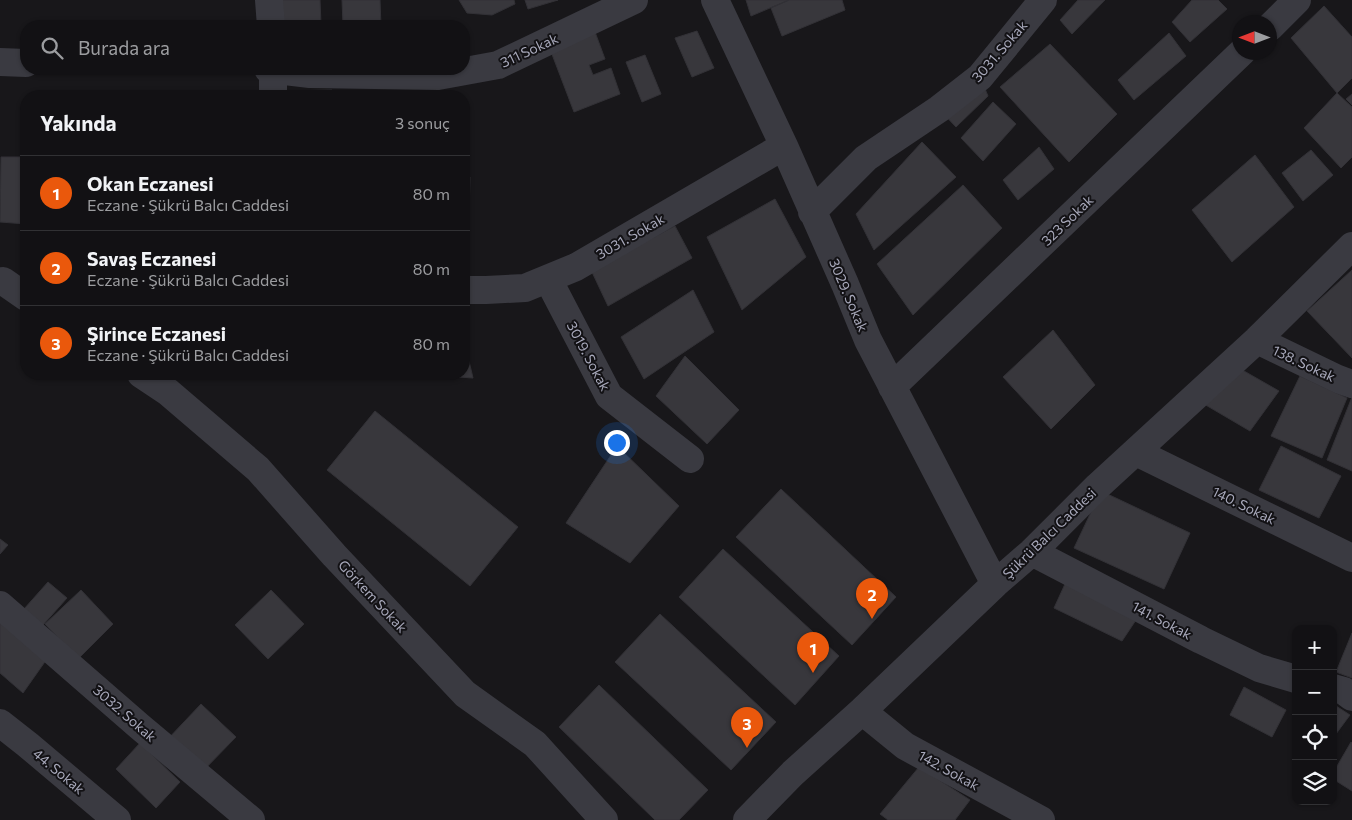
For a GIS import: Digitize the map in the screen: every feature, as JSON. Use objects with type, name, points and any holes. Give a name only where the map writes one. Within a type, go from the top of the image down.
[{"type":"street","points":[[269,0],[270,20]]},
{"type":"street","name":"311 Sokak","points":[[470,70],[498,65],[634,0]]},
{"type":"street","name":"3029. Sokak","points":[[715,0],[784,146],[868,340],[995,584]]},
{"type":"street","name":"3031. Sokak","points":[[812,212],[866,158],[940,109],[980,77],[1043,0]]},
{"type":"street","points":[[1277,19],[1297,0]]},
{"type":"street","name":"323 Sokak","points":[[892,387],[1234,60]]},
{"type":"street","points":[[0,62],[20,63]]},
{"type":"street","points":[[273,75],[273,90]]},
{"type":"street","name":"311 Sokak","points":[[374,75],[443,75]]},
{"type":"street","name":"3031. Sokak","points":[[470,290],[525,288],[576,267],[784,146]]},
{"type":"street","name":"Şükrü Balcı Caddesi","points":[[747,820],[793,773],[862,711],[995,584],[1032,552],[1098,486],[1257,340],[1352,246]]},
{"type":"street","name":"3019. Sokak","points":[[548,279],[609,396],[690,459]]},
{"type":"street","points":[[10,281],[20,291]]},
{"type":"street","name":"138. Sokak","points":[[1257,340],[1352,384]]},
{"type":"street","name":"Görkem Sokak","points":[[150,380],[168,392],[258,469],[334,555],[465,694],[535,744],[604,820]]},
{"type":"street","name":"140. Sokak","points":[[1136,452],[1352,558]]},
{"type":"street","name":"141. Sokak","points":[[1032,552],[1201,640],[1259,668],[1292,678]]},
{"type":"street","name":"3032. Sokak","points":[[0,605],[139,726],[234,815]]},
{"type":"street","points":[[1337,689],[1344,691],[1352,697]]},
{"type":"street","name":"142. Sokak","points":[[862,711],[905,746],[1042,820]]},
{"type":"street","name":"44. Sokak","points":[[0,723],[28,744],[117,820]]},
{"type":"building","points":[[282,0],[320,0],[321,20],[282,20]]},
{"type":"building","points":[[342,0],[380,0],[381,20],[343,20]]},
{"type":"building","points":[[459,0],[514,0],[515,4],[492,15],[467,13]]},
{"type":"building","points":[[525,0],[558,0],[528,9]]},
{"type":"building","points":[[746,0],[789,0],[751,16]]},
{"type":"building","points":[[789,0],[842,0],[845,10],[782,36],[771,8]]},
{"type":"building","points":[[1078,0],[1105,0],[1072,34],[1060,20]]},
{"type":"building","points":[[1192,0],[1218,0],[1227,9],[1190,42],[1172,22]]},
{"type":"building","points":[[1324,6],[1352,37],[1352,78],[1337,93],[1291,38]]},
{"type":"building","points":[[697,31],[714,68],[692,77],[675,38]]},
{"type":"building","points":[[595,32],[605,59],[589,65],[593,75],[611,68],[620,94],[574,112],[550,49]]},
{"type":"building","points":[[1169,33],[1186,56],[1134,100],[1118,80]]},
{"type":"building","points":[[1050,44],[1117,114],[1069,162],[1000,87]]},
{"type":"building","points":[[645,55],[661,94],[642,102],[626,62]]},
{"type":"building","points":[[980,77],[988,96],[956,127],[939,109]]},
{"type":"building","points":[[1337,93],[1352,107],[1352,157],[1341,168],[1304,128]]},
{"type":"building","points":[[1352,94],[1352,105],[1346,99]]},
{"type":"building","points":[[993,102],[1016,124],[983,161],[961,138]]},
{"type":"building","points":[[922,142],[956,177],[874,250],[856,214]]},
{"type":"building","points":[[1039,147],[1054,169],[1018,200],[1003,180]]},
{"type":"building","points":[[1311,150],[1333,175],[1303,201],[1282,173]]},
{"type":"building","points":[[1255,155],[1294,207],[1232,262],[1192,210]]},
{"type":"building","points":[[1,157],[20,157],[20,224],[0,222]]},
{"type":"building","points":[[963,185],[1002,228],[913,315],[877,264]]},
{"type":"building","points":[[775,199],[806,257],[742,310],[707,237]]},
{"type":"building","points":[[675,226],[692,258],[608,306],[591,270]]},
{"type":"building","points":[[1352,270],[1352,358],[1307,311]]},
{"type":"building","points":[[693,290],[714,332],[644,379],[621,337]]},
{"type":"building","points":[[1053,330],[1095,385],[1051,429],[1003,377]]},
{"type":"building","points":[[685,356],[739,410],[707,444],[656,396]]},
{"type":"building","points":[[470,365],[473,378],[470,378]]},
{"type":"building","points":[[1237,367],[1279,391],[1250,431],[1204,404]]},
{"type":"building","points":[[1300,376],[1347,398],[1322,458],[1271,436]]},
{"type":"building","points":[[1352,397],[1352,471],[1327,460]]},
{"type":"building","points":[[375,411],[518,527],[470,586],[327,470]]},
{"type":"building","points":[[617,446],[679,506],[630,563],[566,523]]},
{"type":"building","points":[[1281,446],[1341,476],[1319,518],[1259,490]]},
{"type":"building","points":[[781,489],[896,597],[852,645],[736,537]]},
{"type":"building","points":[[1101,491],[1190,533],[1164,589],[1074,548]]},
{"type":"building","points":[[0,539],[8,545],[0,554]]},
{"type":"building","points":[[723,549],[839,656],[795,705],[679,597]]},
{"type":"building","points":[[48,582],[67,598],[35,634],[16,618]]},
{"type":"building","points":[[1065,584],[1136,620],[1122,641],[1054,608]]},
{"type":"building","points":[[81,590],[113,624],[78,659],[45,624]]},
{"type":"building","points":[[271,590],[304,624],[268,659],[235,625]]},
{"type":"building","points":[[660,614],[776,722],[731,770],[615,662]]},
{"type":"building","points":[[0,616],[49,656],[23,693],[0,673]]},
{"type":"building","points":[[1352,633],[1352,678],[1337,672]]},
{"type":"building","points":[[599,685],[708,790],[679,820],[655,820],[559,727]]},
{"type":"building","points":[[1244,687],[1286,710],[1272,737],[1230,715]]},
{"type":"building","points":[[201,704],[236,737],[200,774],[166,741]]},
{"type":"building","points":[[1337,707],[1350,715],[1337,733]]},
{"type":"building","points":[[1351,742],[1352,791],[1337,782],[1337,766]]},
{"type":"building","points":[[140,743],[180,782],[156,808],[116,769]]},
{"type":"building","points":[[919,767],[970,800],[955,820],[888,820],[880,814]]},
{"type":"place","name":"Savaş Eczanesi","points":[[872,619]]},
{"type":"place","name":"Okan Eczanesi","points":[[813,673]]},
{"type":"place","name":"Şirince Eczanesi","points":[[747,748]]}]
